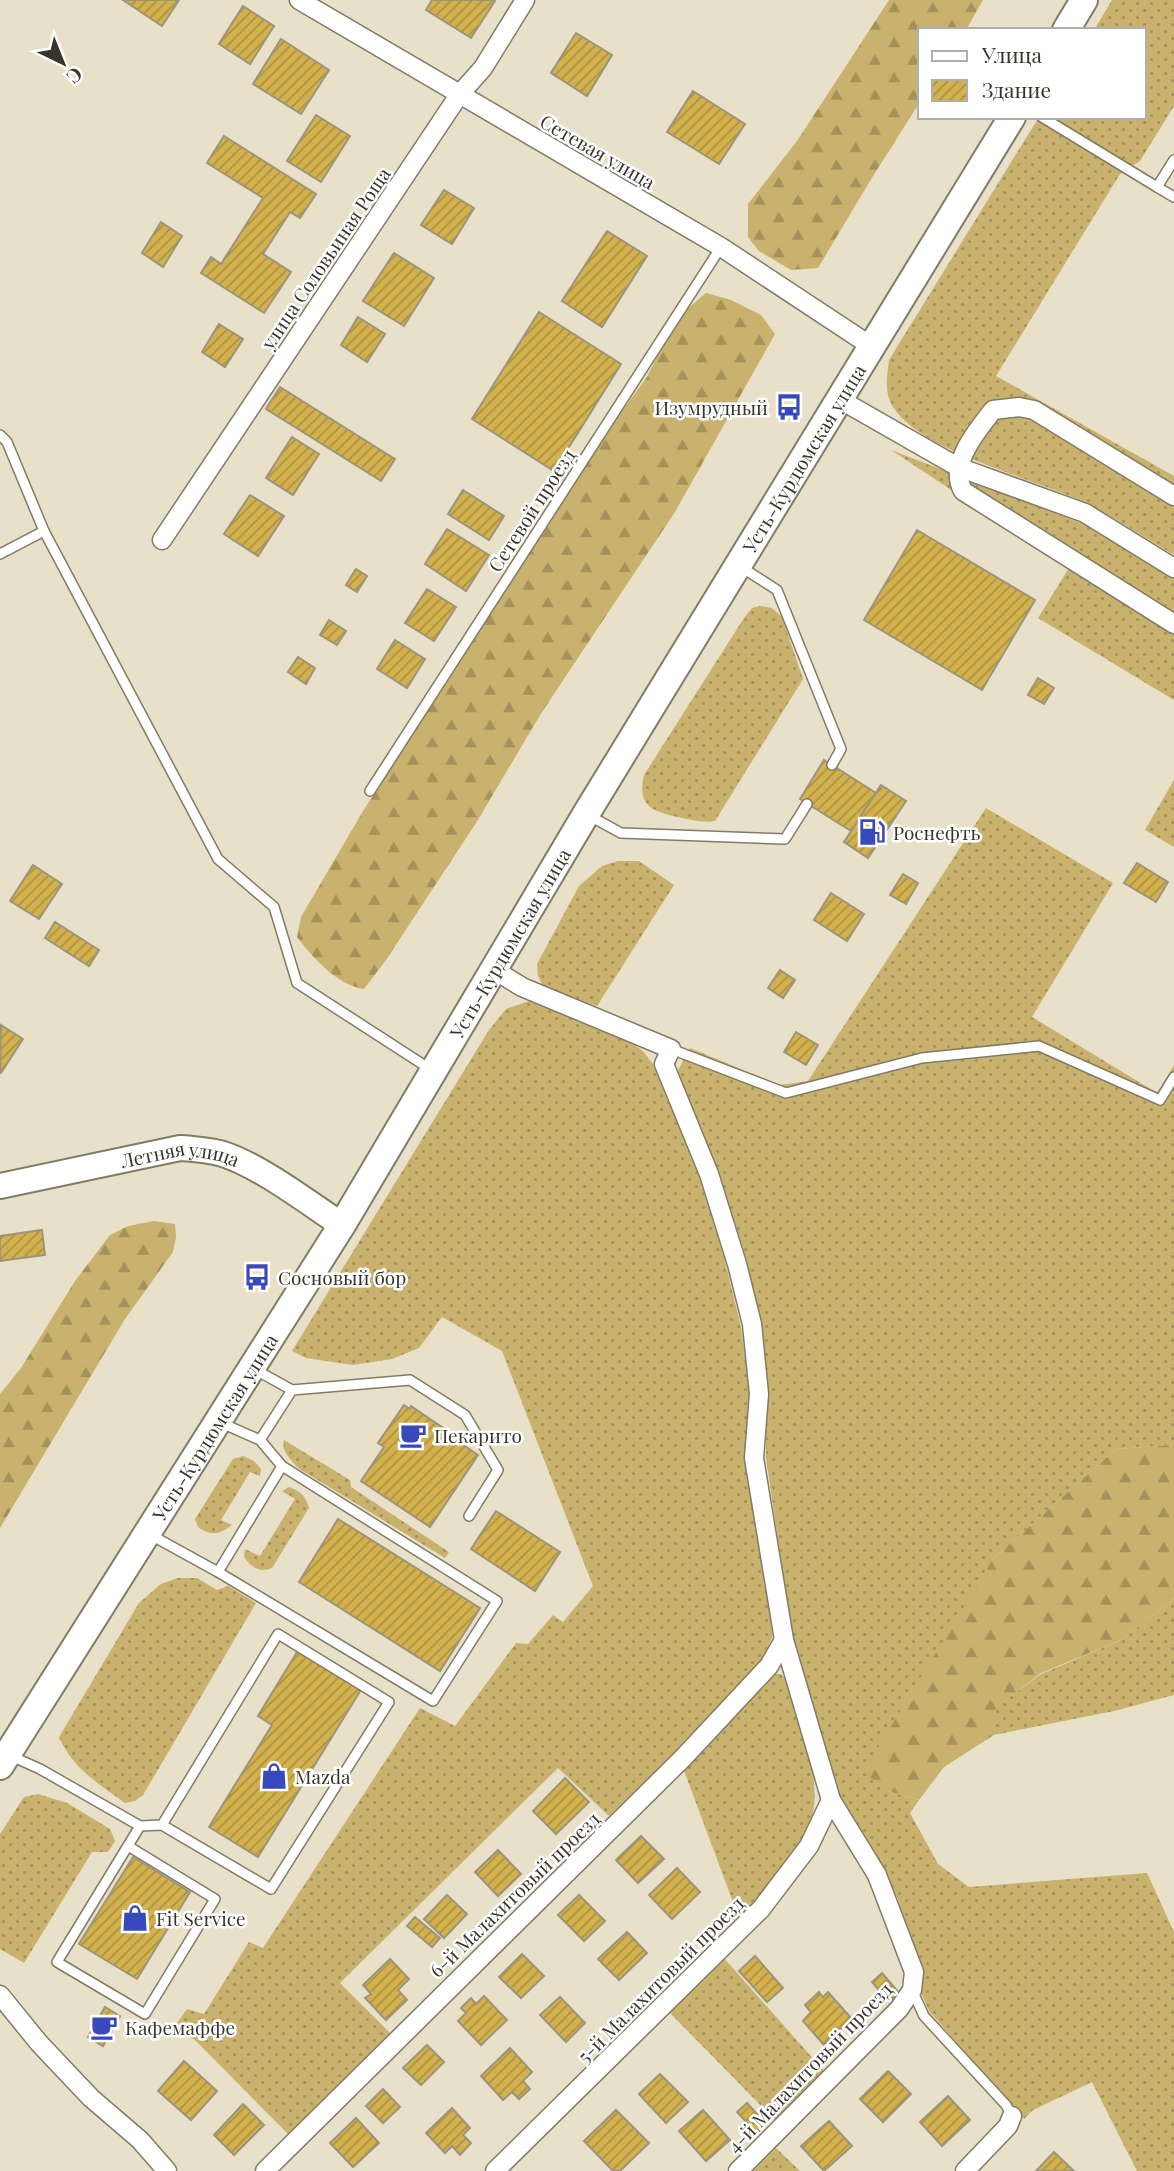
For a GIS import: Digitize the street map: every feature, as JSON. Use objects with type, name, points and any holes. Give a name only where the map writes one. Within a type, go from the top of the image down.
[{"type":"main road","points":[[1067,28],[1084,0]]},
{"type":"main road","name":"Усть-Курдюмская улица","points":[[4,1760],[342,1225],[586,814],[1012,119]]},
{"type":"street","name":"Сетевая улица","points":[[299,0],[721,247],[871,346]]},
{"type":"street","name":"улица Соловьиная Роща","points":[[162,540],[459,95],[483,68],[525,0]]},
{"type":"street","points":[[839,400],[958,467],[1085,513],[1174,568]]},
{"type":"street","points":[[1174,496],[1034,410],[1018,407],[993,410],[975,433],[958,467],[958,481],[963,491],[1174,624]]},
{"type":"street","points":[[493,969],[522,987],[671,1049]]},
{"type":"street","name":"4-й Малахитовый проезд","points":[[671,1049],[664,1064],[709,1174],[737,1264],[752,1324],[759,1394],[754,1458],[784,1640],[831,1800],[877,1875],[914,1972],[912,1990],[899,2009],[738,2171]]},
{"type":"street","name":"Летняя улица","points":[[0,1186],[180,1148],[199,1149],[224,1154],[257,1170],[342,1225]]},
{"type":"street","name":"6-й Малахитовый проезд","points":[[265,2171],[682,1758],[769,1666],[784,1640]]},
{"type":"street","name":"5-й Малахитовый проезд","points":[[495,2171],[761,1909],[809,1846],[831,1800]]},
{"type":"street","points":[[0,1995],[39,2043],[91,2098],[139,2140],[167,2171]]},
{"type":"street","points":[[965,2171],[1008,2126],[1012,2116]]},
{"type":"lane","points":[[1045,119],[1174,197]]},
{"type":"lane","points":[[1157,187],[1174,160]]},
{"type":"lane","name":"Сетевой проезд","points":[[370,791],[721,247]]},
{"type":"lane","points":[[0,435],[7,442],[44,531],[219,859],[274,907],[296,983],[434,1072]]},
{"type":"lane","points":[[0,554],[44,531]]},
{"type":"lane","points":[[738,566],[777,590],[841,749],[832,765]]},
{"type":"lane","points":[[586,814],[621,833],[785,839],[807,804]]},
{"type":"lane","points":[[671,1049],[786,1093],[922,1058],[1039,1046],[1160,1100],[1174,1077]]},
{"type":"lane","points":[[253,1368],[292,1390],[410,1380],[465,1415],[498,1470],[469,1517]]},
{"type":"lane","points":[[260,1440],[292,1390]]},
{"type":"lane","points":[[148,1533],[433,1701],[497,1601],[282,1466],[260,1440],[219,1421]]},
{"type":"lane","points":[[218,1572],[282,1466]]},
{"type":"lane","points":[[4,1760],[40,1769],[140,1826],[162,1825],[271,1889],[389,1702],[278,1634],[162,1825]]},
{"type":"lane","points":[[128,1846],[215,1899],[145,2014],[57,1962],[140,1826]]},
{"type":"lane","points":[[912,1990],[924,2016],[1006,2105],[1012,2116]]},
{"type":"green space","points":[[889,0],[983,0],[967,28],[918,28],[918,105],[818,268],[791,270],[759,251],[748,237],[748,204],[797,141]]},
{"type":"green space","points":[[1112,0],[1174,0],[1174,106],[1140,161],[1120,174],[996,376],[1174,476],[1174,555],[1092,506],[984,464],[929,439],[908,424],[893,407],[887,390],[889,360],[1038,119],[1146,119],[1146,28],[1095,28]]},
{"type":"green space","points":[[706,293],[731,300],[761,315],[775,334],[675,512],[542,712],[476,823],[386,960],[364,989],[344,982],[318,962],[297,937],[301,917],[363,811],[443,687],[502,588],[600,441],[647,377],[671,329],[686,310]]},
{"type":"green space","points":[[891,450],[1084,524],[1174,578],[1174,700],[1038,618],[1069,568]]},
{"type":"green space","points":[[752,608],[772,608],[782,617],[803,679],[715,821],[672,816],[650,807],[643,795],[644,775],[744,618]]},
{"type":"green space","points":[[1174,780],[1174,847],[1145,830]]},
{"type":"green space","points":[[986,808],[1113,883],[1032,1017],[1157,1093],[1174,1065],[1174,1445],[1116,1449],[993,1559],[940,1648],[888,1791],[919,1800],[910,1813],[938,1864],[969,1887],[1147,1873],[1174,1932],[1174,2171],[1137,2171],[1092,2082],[1033,2110],[1024,2119],[929,2011],[919,1988],[920,1967],[897,1897],[839,1796],[794,1639],[766,1458],[766,1393],[761,1328],[747,1261],[718,1171],[682,1090],[677,1072],[690,1048],[780,1085],[808,1081]]},
{"type":"green space","points":[[618,861],[639,861],[674,885],[597,1006],[544,987],[538,976],[537,964],[579,886],[602,866]]},
{"type":"green space","points":[[529,1001],[631,1043],[643,1051],[659,1072],[699,1176],[723,1253],[741,1327],[750,1392],[745,1459],[774,1609],[772,1638],[761,1661],[680,1748],[609,1816],[558,1768],[340,1983],[391,2034],[288,2134],[196,2041],[175,2026],[187,2009],[204,2014],[249,1942],[263,1948],[420,1708],[455,1726],[516,1643],[528,1644],[553,1615],[563,1622],[593,1586],[502,1351],[442,1317],[419,1348],[392,1359],[353,1365],[306,1358],[292,1351],[489,1030],[506,1009]]},
{"type":"green space","points":[[154,1221],[175,1224],[173,1252],[125,1319],[0,1528],[0,1394],[21,1368],[75,1281],[110,1235],[128,1226]]},
{"type":"green space","points":[[284,1440],[350,1480],[351,1487],[449,1552],[445,1558],[298,1468],[285,1452]]},
{"type":"green space","points":[[1174,1445],[1174,1599],[1121,1640],[1041,1673],[996,1708],[994,1735],[944,1767],[919,1800],[888,1791],[863,1772],[993,1559],[1116,1449]]},
{"type":"green space","points":[[243,1456],[254,1461],[261,1469],[260,1476],[250,1472],[221,1520],[232,1525],[215,1533],[203,1530],[198,1527],[195,1519],[233,1459]]},
{"type":"green space","points":[[289,1487],[302,1494],[309,1508],[272,1568],[256,1568],[244,1557],[245,1549],[260,1556],[295,1499],[282,1491]]},
{"type":"green space","points":[[178,1578],[197,1578],[217,1590],[228,1586],[256,1603],[143,1795],[135,1801],[125,1803],[96,1782],[71,1758],[59,1737],[139,1603],[161,1584]]},
{"type":"green space","points":[[1174,1599],[1174,1695],[1114,1711],[994,1735],[995,1708],[1041,1674],[1121,1640]]},
{"type":"green space","points":[[774,1674],[781,1674],[787,1681],[807,1747],[814,1781],[813,1813],[793,1854],[739,1918],[683,1768]]},
{"type":"green space","points":[[38,1794],[67,1803],[110,1829],[115,1841],[108,1852],[92,1852],[24,1963],[0,1949],[0,1834],[24,1797]]},
{"type":"green space","points":[[723,1957],[825,2072],[776,2121],[670,2013]]},
{"type":"green space","points":[[776,2148],[800,2171],[753,2171]]},
{"type":"building","points":[[123,0],[179,0],[162,26]]},
{"type":"building","points":[[432,0],[495,1],[471,38],[426,10]]},
{"type":"building","points":[[243,6],[274,26],[250,64],[219,44]]},
{"type":"building","points":[[576,33],[612,55],[587,96],[551,73]]},
{"type":"building","points":[[281,39],[329,70],[301,114],[253,84]]},
{"type":"building","points":[[693,91],[745,124],[719,164],[667,132]]},
{"type":"building","points":[[316,115],[350,136],[321,182],[287,161]]},
{"type":"building","points":[[224,136],[316,194],[300,218],[290,212],[263,254],[291,272],[264,313],[201,273],[211,257],[221,264],[263,198],[207,163]]},
{"type":"building","points":[[444,190],[474,208],[452,244],[421,225]]},
{"type":"building","points":[[161,222],[182,236],[163,267],[142,253]]},
{"type":"building","points":[[607,231],[647,256],[602,327],[562,301]]},
{"type":"building","points":[[394,253],[434,278],[404,326],[363,301]]},
{"type":"building","points":[[539,312],[621,364],[554,471],[472,419]]},
{"type":"building","points":[[358,317],[385,334],[367,362],[341,345]]},
{"type":"building","points":[[219,324],[243,339],[225,367],[202,352]]},
{"type":"building","points":[[280,387],[395,459],[381,481],[266,409]]},
{"type":"building","points":[[292,437],[319,454],[293,495],[266,478]]},
{"type":"building","points":[[463,490],[504,516],[489,540],[448,514]]},
{"type":"building","points":[[250,495],[284,516],[258,556],[224,534]]},
{"type":"building","points":[[447,529],[489,555],[466,591],[425,564]]},
{"type":"building","points":[[917,530],[1035,600],[982,690],[864,620]]},
{"type":"building","points":[[356,569],[367,576],[357,592],[346,585]]},
{"type":"building","points":[[427,589],[456,607],[434,641],[405,623]]},
{"type":"building","points":[[329,620],[346,631],[337,645],[320,635]]},
{"type":"building","points":[[395,640],[425,659],[407,688],[377,669]]},
{"type":"building","points":[[298,657],[315,668],[306,684],[288,672]]},
{"type":"building","points":[[1038,678],[1054,688],[1044,704],[1028,695]]},
{"type":"building","points":[[824,760],[876,793],[851,831],[800,799]]},
{"type":"building","points":[[881,785],[906,801],[868,858],[844,842]]},
{"type":"building","points":[[1137,863],[1168,882],[1156,902],[1124,883]]},
{"type":"building","points":[[33,865],[62,884],[39,919],[10,901]]},
{"type":"building","points":[[903,874],[918,883],[906,904],[890,895]]},
{"type":"building","points":[[831,893],[864,914],[847,941],[814,920]]},
{"type":"building","points":[[55,922],[99,950],[89,966],[45,938]]},
{"type":"building","points":[[780,970],[795,980],[783,998],[768,988]]},
{"type":"building","points":[[1,1025],[23,1039],[1,1073],[0,1072]]},
{"type":"building","points":[[796,1032],[818,1045],[806,1065],[784,1052]]},
{"type":"building","points":[[42,1230],[45,1255],[0,1261],[0,1236]]},
{"type":"building","points":[[404,1405],[410,1409],[411,1406],[478,1455],[430,1527],[361,1481],[384,1447],[378,1443]]},
{"type":"building","points":[[496,1511],[560,1552],[535,1591],[471,1549]]},
{"type":"building","points":[[338,1519],[480,1608],[440,1671],[299,1582]]},
{"type":"building","name":"Mazda","points":[[299,1649],[362,1688],[258,1857],[209,1827],[272,1725],[258,1716]]},
{"type":"building","points":[[565,1778],[589,1802],[556,1834],[533,1811]]},
{"type":"building","points":[[641,1836],[664,1859],[638,1883],[616,1860]]},
{"type":"building","points":[[498,1850],[521,1874],[498,1896],[475,1872]]},
{"type":"building","name":"Fit Service","points":[[133,1857],[190,1892],[137,1979],[79,1944]]},
{"type":"building","points":[[677,1868],[700,1892],[672,1919],[649,1895]]},
{"type":"building","points":[[447,1895],[467,1914],[444,1938],[424,1919]]},
{"type":"building","points":[[579,1895],[605,1921],[584,1941],[558,1915]]},
{"type":"building","points":[[415,1917],[440,1938],[432,1947],[407,1926]]},
{"type":"building","points":[[627,1932],[647,1953],[619,1980],[598,1959]]},
{"type":"building","points":[[522,1954],[544,1976],[521,1998],[499,1977]]},
{"type":"building","points":[[755,1956],[783,1988],[767,2002],[739,1971]]},
{"type":"building","points":[[390,1959],[409,1979],[398,1990],[407,2000],[386,2020],[365,1998],[371,1994],[363,1985]]},
{"type":"building","points":[[882,1973],[899,1993],[889,2002],[872,1982]]},
{"type":"building","points":[[819,1992],[823,1997],[828,1992],[852,2019],[824,2045],[803,2021],[811,2012],[805,2005]]},
{"type":"building","points":[[484,1996],[507,2020],[481,2045],[458,2021],[466,2013],[461,2008],[471,1998],[476,2004]]},
{"type":"building","points":[[560,1997],[585,2023],[566,2042],[540,2015]]},
{"type":"building","name":"Кафемаффе","points":[[105,2007],[120,2016],[103,2046],[88,2037]]},
{"type":"building","points":[[427,2045],[444,2062],[421,2085],[403,2068]]},
{"type":"building","points":[[510,2048],[532,2072],[523,2081],[530,2089],[519,2099],[512,2092],[503,2100],[481,2076]]},
{"type":"building","points":[[184,2061],[217,2091],[191,2120],[158,2091]]},
{"type":"building","points":[[888,2071],[911,2094],[883,2122],[860,2099]]},
{"type":"building","points":[[660,2074],[688,2102],[666,2123],[639,2094]]},
{"type":"building","points":[[383,2089],[400,2107],[383,2123],[366,2106]]},
{"type":"building","points":[[948,2096],[970,2120],[942,2146],[920,2122]]},
{"type":"building","points":[[747,2103],[766,2124],[757,2133],[737,2112]]},
{"type":"building","points":[[243,2104],[264,2125],[234,2155],[214,2135]]},
{"type":"building","points":[[452,2108],[470,2128],[463,2135],[471,2143],[460,2155],[452,2146],[445,2153],[426,2133]]},
{"type":"building","points":[[616,2110],[649,2143],[620,2171],[613,2171],[584,2141]]},
{"type":"building","points":[[703,2110],[730,2140],[706,2161],[679,2131]]},
{"type":"building","points":[[356,2118],[379,2143],[353,2167],[330,2143]]},
{"type":"building","points":[[829,2121],[852,2146],[824,2171],[801,2146]]},
{"type":"building","points":[[1054,2152],[1074,2171],[1036,2171]]},
{"type":"place","name":"Изумрудный","points":[[789,407]]},
{"type":"place","name":"Роснефть","points":[[872,832]]},
{"type":"place","name":"Сосновый бор","points":[[257,1277]]},
{"type":"place","name":"Пекарито","points":[[413,1435]]},
{"type":"place","name":"Mazda","points":[[274,1776]]},
{"type":"place","name":"Fit Service","points":[[135,1918]]},
{"type":"place","name":"Кафемаффе","points":[[104,2027]]}]
